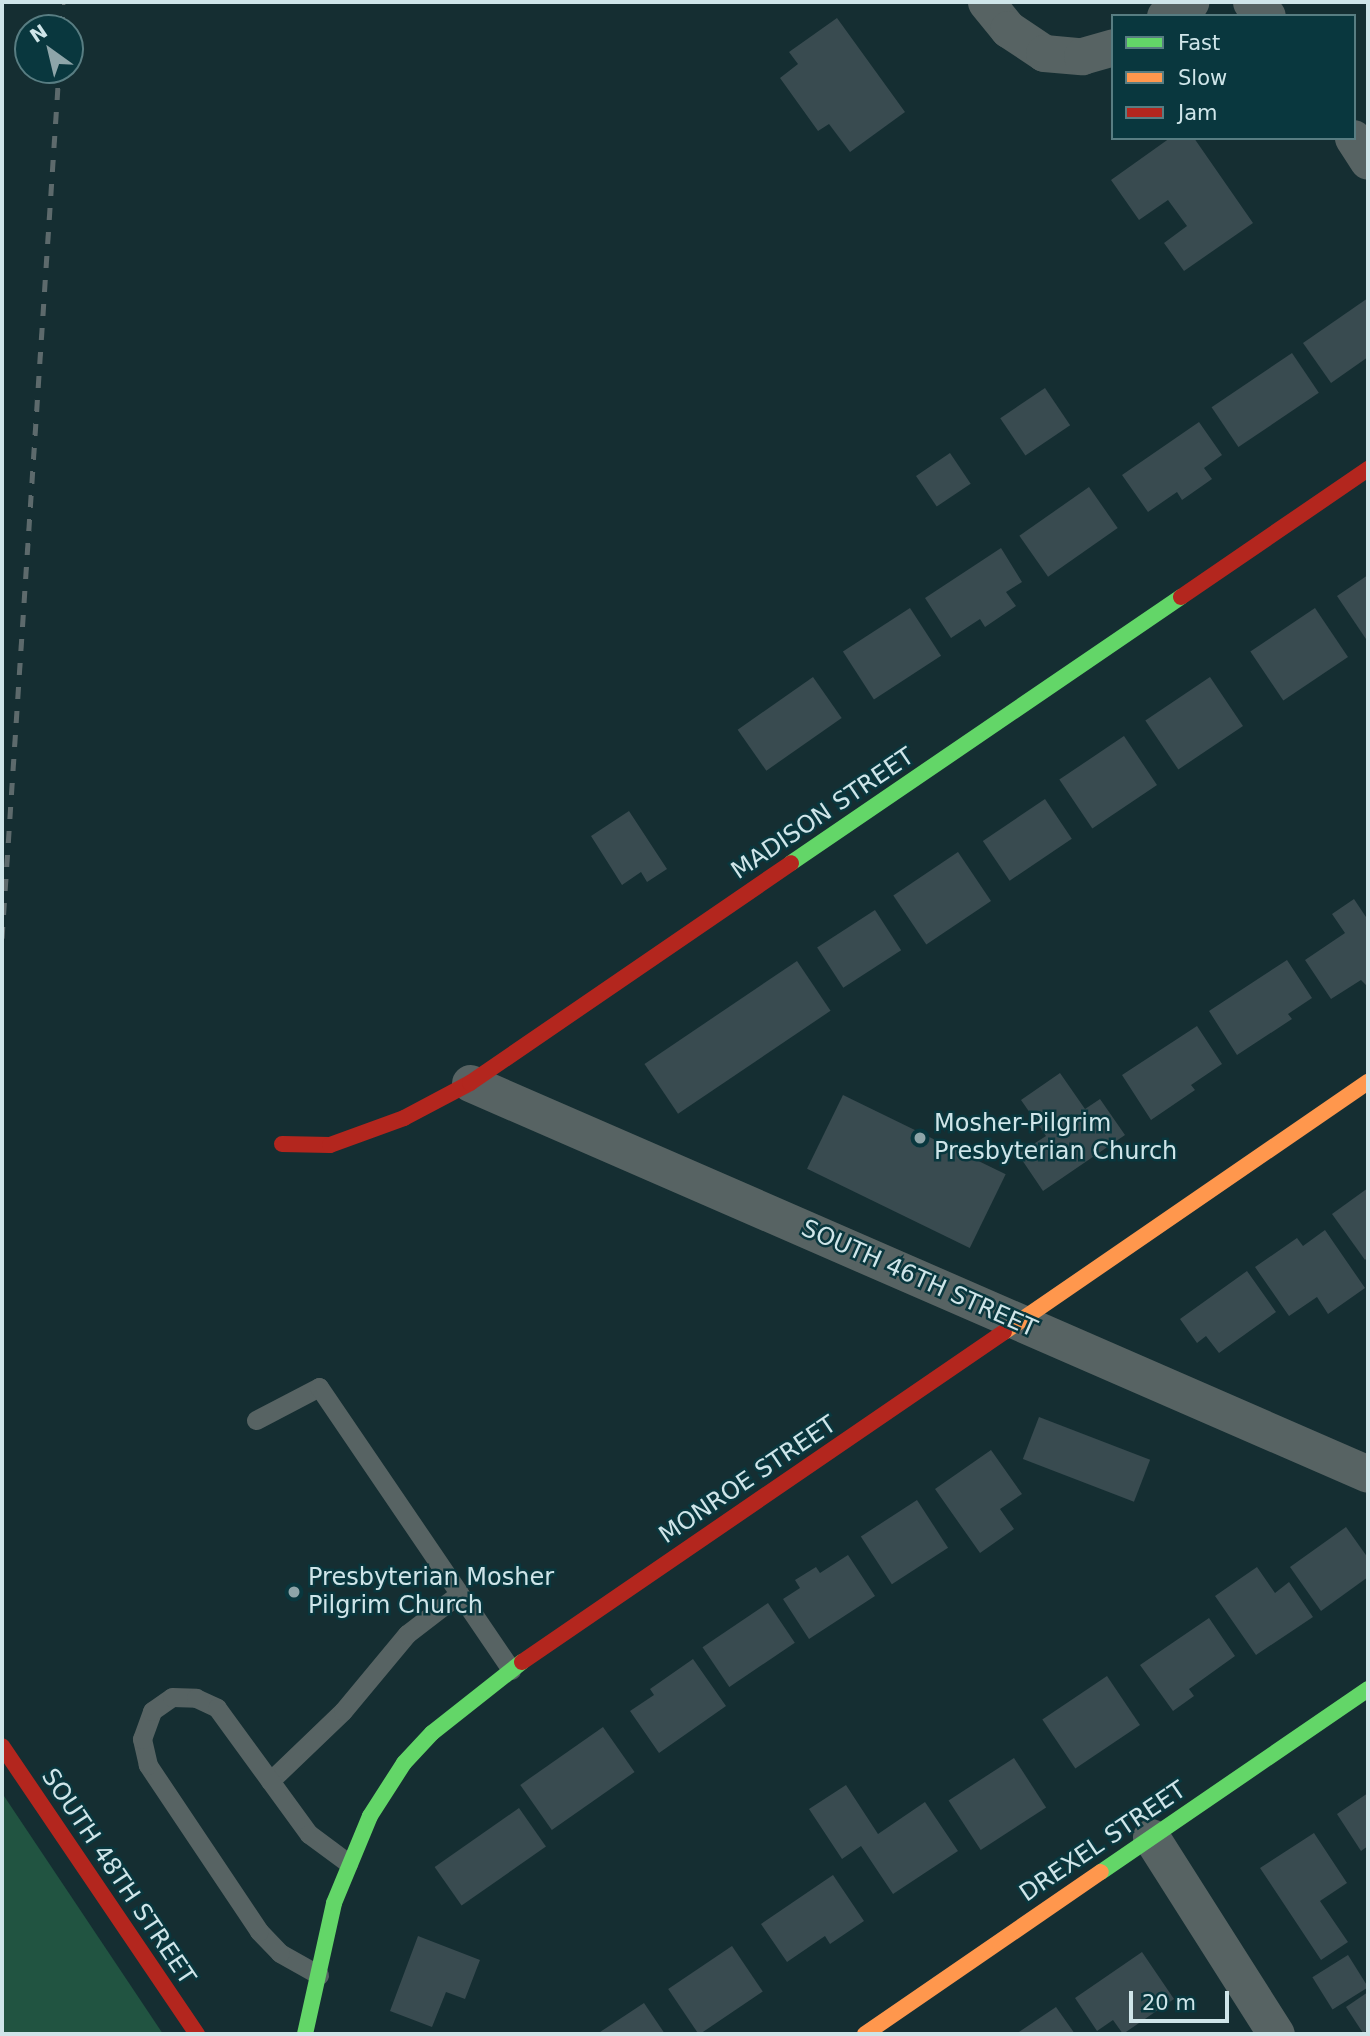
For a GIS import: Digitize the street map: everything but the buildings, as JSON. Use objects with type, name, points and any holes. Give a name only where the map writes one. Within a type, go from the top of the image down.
[{"type":"street","points":[[986,2],[1008,29],[1033,48],[1097,52]]},
{"type":"street","points":[[1169,14],[1190,2]]},
{"type":"street","points":[[1251,2],[1265,14]]},
{"type":"street","points":[[1354,140],[1368,161]]},
{"type":"street","name":"MADISON STREET","points":[[282,1144],[330,1145],[404,1118],[470,1083],[1368,469]]},
{"type":"street","name":"MONROE STREET","points":[[304,2034],[348,1863],[370,1816],[404,1763],[463,1705],[1368,1082]]},
{"type":"street","name":"SOUTH 46TH STREET","points":[[470,1083],[1368,1474]]},
{"type":"street","name":"DREXEL STREET","points":[[865,2034],[1368,1689]]},
{"type":"street","name":"SOUTH 48TH STREET","points":[[2,1746],[197,2034]]},
{"type":"street","points":[[1151,1837],[1276,2034]]},
{"type":"lane","points":[[256,1420],[319,1387],[511,1670]]},
{"type":"lane","points":[[270,1781],[343,1711],[407,1634],[459,1594]]},
{"type":"lane","points":[[320,1975],[280,1953],[259,1931],[148,1765],[142,1739],[152,1712],[172,1697],[196,1698],[217,1708],[309,1834],[348,1863]]},
{"type":"green space","points":[[2,1793],[163,2034],[2,2034]]},
{"type":"railway","points":[[63,2],[63,14]]},
{"type":"railway","points":[[2,938],[58,84]]},
{"type":"traffic: fast","points":[[791,863],[1181,597]]},
{"type":"traffic: fast","points":[[305,2034],[334,1903],[370,1816],[404,1763],[432,1733],[522,1662]]},
{"type":"traffic: fast","points":[[1101,1872],[1368,1689]]},
{"type":"traffic: slow","points":[[1004,1332],[1368,1082]]},
{"type":"traffic: slow","points":[[865,2034],[1101,1872]]},
{"type":"traffic: jam","points":[[1181,597],[1368,469]]},
{"type":"traffic: jam","points":[[282,1144],[330,1145],[404,1118],[470,1083],[791,863]]},
{"type":"traffic: jam","points":[[522,1662],[1004,1332]]},
{"type":"traffic: jam","points":[[2,1746],[197,2034]]},
{"type":"place","name":"Mosher-Pilgrim Presbyterian Church","points":[[920,1138]]},
{"type":"place","name":"Presbyterian Mosher Pilgrim Church","points":[[294,1592]]}]
